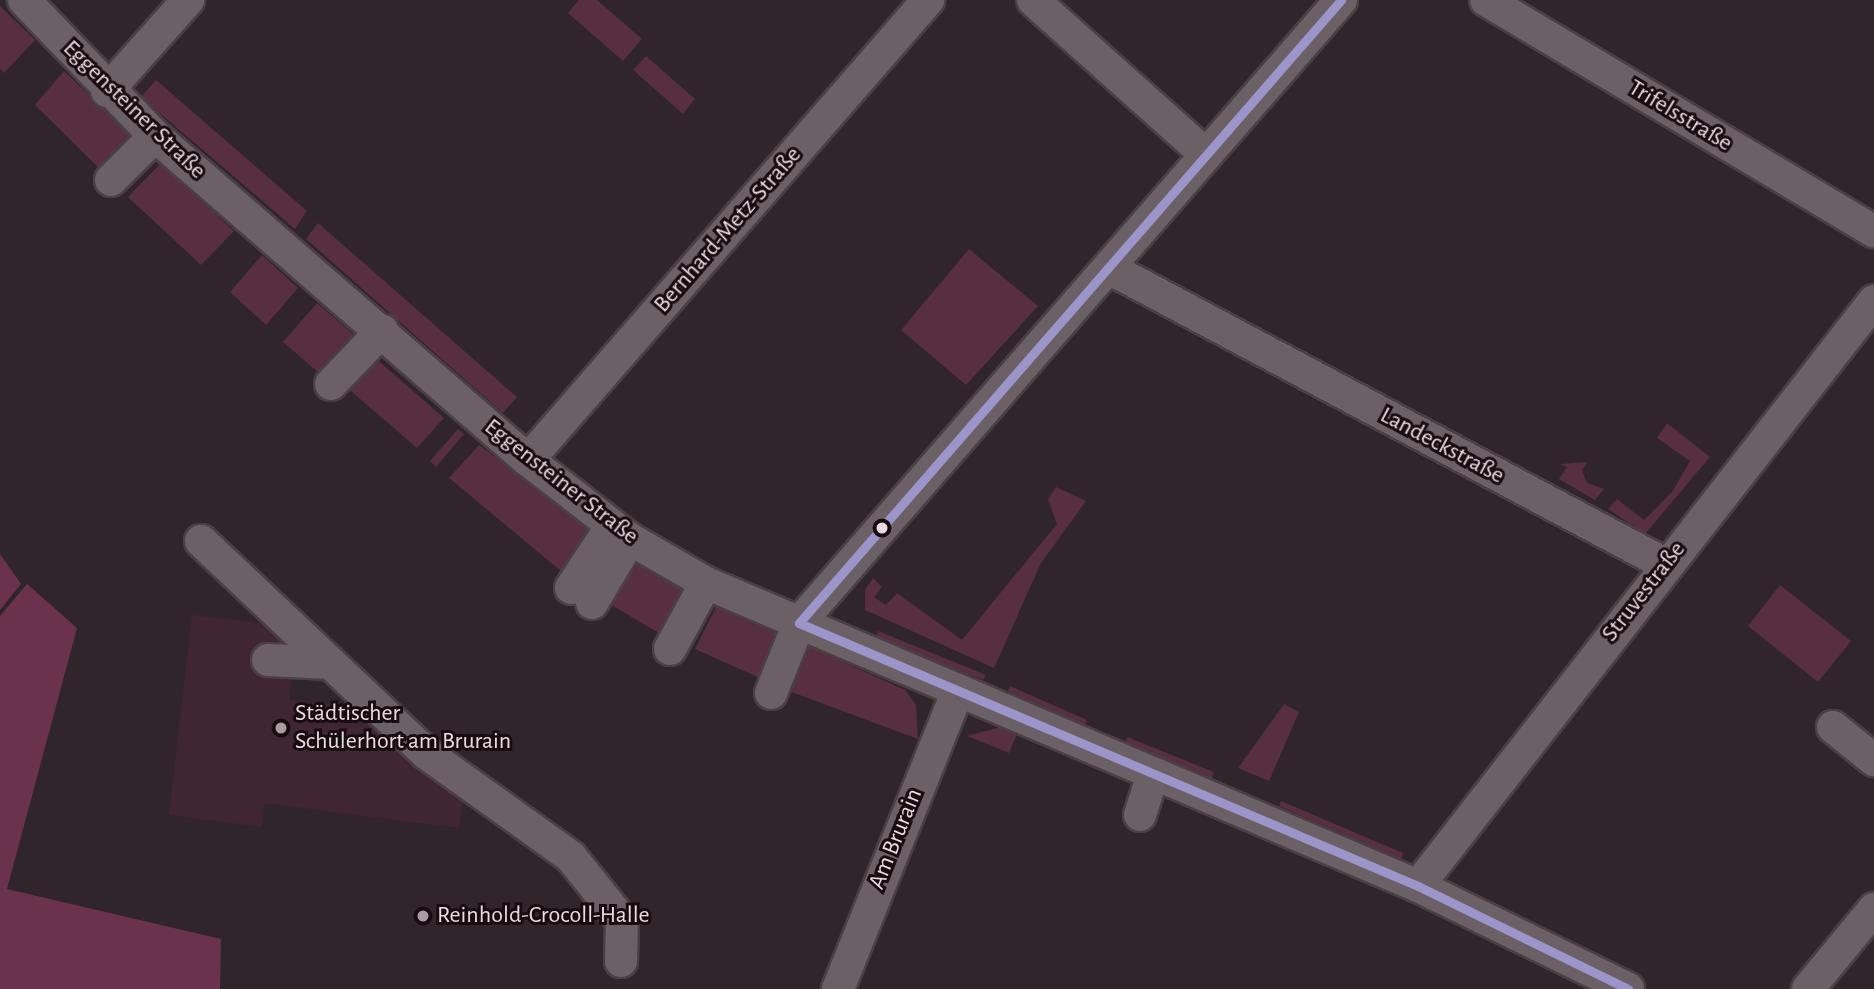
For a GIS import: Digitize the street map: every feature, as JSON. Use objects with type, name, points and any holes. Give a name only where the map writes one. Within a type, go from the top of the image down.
[{"type":"street","name":"Eggensteiner Straße","points":[[24,0],[107,91],[155,136],[528,460],[621,533],[706,583],[1418,886],[1628,989]]},
{"type":"street","points":[[107,91],[188,0]]},
{"type":"street","name":"Bernhard-Metz-Straße","points":[[528,460],[928,0]]},
{"type":"street","points":[[1033,0],[1205,154]]},
{"type":"street","points":[[771,693],[799,623],[1341,0]]},
{"type":"street","name":"Trifelsstraße","points":[[1486,0],[1874,232]]},
{"type":"street","points":[[111,180],[155,136]]},
{"type":"street","name":"Landeckstraße","points":[[1109,268],[1665,564]]},
{"type":"street","name":"Struvestraße","points":[[1418,886],[1665,564],[1874,301]]},
{"type":"street","points":[[331,384],[382,331]]},
{"type":"street","points":[[581,596],[621,533]]},
{"type":"street","points":[[201,541],[330,663],[478,796],[571,857],[622,921],[621,961]]},
{"type":"street","points":[[670,649],[706,583]]},
{"type":"street","points":[[268,660],[330,663]]},
{"type":"street","name":"Am Brurain","points":[[838,989],[958,690]]},
{"type":"street","points":[[1833,727],[1874,760]]},
{"type":"street","points":[[1140,815],[1153,774]]},
{"type":"street","points":[[1808,989],[1874,909]]},
{"type":"shaded area","points":[[579,0],[597,0],[642,39],[623,61],[568,13]]},
{"type":"shaded area","points":[[0,6],[35,40],[4,73],[0,69]]},
{"type":"shaded area","points":[[646,56],[695,99],[683,114],[633,70]]},
{"type":"shaded area","points":[[64,71],[135,139],[105,174],[35,105]]},
{"type":"shaded area","points":[[156,80],[307,211],[295,229],[141,97]]},
{"type":"shaded area","points":[[161,163],[234,231],[201,265],[128,197]]},
{"type":"shaded area","points":[[318,223],[517,397],[503,413],[306,239]]},
{"type":"shaded area","points":[[969,249],[1038,306],[966,385],[901,330]]},
{"type":"shaded area","points":[[262,255],[298,288],[266,325],[230,292]]},
{"type":"shaded area","points":[[317,303],[353,334],[319,373],[283,342]]},
{"type":"shaded area","points":[[372,355],[444,418],[417,448],[344,385]]},
{"type":"shaded area","points":[[1667,423],[1710,457],[1645,534],[1608,509],[1617,499],[1644,520],[1672,492],[1690,461],[1657,438]]},
{"type":"shaded area","points":[[458,429],[464,434],[436,467],[430,461]]},
{"type":"shaded area","points":[[479,445],[597,533],[568,577],[449,478]]},
{"type":"shaded area","points":[[1588,462],[1582,470],[1587,483],[1604,489],[1595,500],[1559,479],[1567,467],[1561,464]]},
{"type":"shaded area","points":[[1056,487],[1086,501],[1041,563],[994,668],[865,610],[865,590],[873,578],[882,587],[874,597],[886,605],[897,593],[962,640],[1057,524],[1048,499]]},
{"type":"shaded area","points":[[0,554],[21,584],[0,610]]},
{"type":"shaded area","points":[[628,555],[688,590],[664,636],[601,599]]},
{"type":"shaded area","points":[[27,584],[77,628],[7,889],[221,939],[220,989],[0,989],[0,616]]},
{"type":"shaded area","points":[[1780,585],[1851,641],[1818,682],[1748,626]]},
{"type":"shaded area","points":[[716,607],[778,634],[762,679],[695,649]]},
{"type":"shaded area","name":"Städtischer Schülerhort am Brurain","points":[[192,615],[277,625],[296,645],[289,700],[357,707],[464,798],[459,828],[264,803],[262,827],[169,815]]},
{"type":"shaded area","points":[[878,631],[986,675],[983,680],[876,637]]},
{"type":"shaded area","points":[[795,640],[905,690],[916,705],[918,739],[778,687]]},
{"type":"shaded area","points":[[1010,686],[1087,720],[1085,725],[1008,691]]},
{"type":"shaded area","points":[[1284,704],[1299,712],[1269,781],[1238,768]]},
{"type":"shaded area","points":[[1001,727],[1017,734],[1009,753],[967,736]]},
{"type":"shaded area","points":[[1127,737],[1214,772],[1212,778],[1125,743]]},
{"type":"shaded area","points":[[1281,801],[1403,853],[1401,859],[1279,806]]},
{"type":"transit line","points":[[799,623],[1341,0]]},
{"type":"transit line","points":[[799,623],[1418,886],[1628,989]]},
{"type":"place","name":"Städtischer Schülerhort am Brurain","points":[[281,728]]},
{"type":"place","name":"Reinhold-Crocoll-Halle","points":[[423,916]]}]
